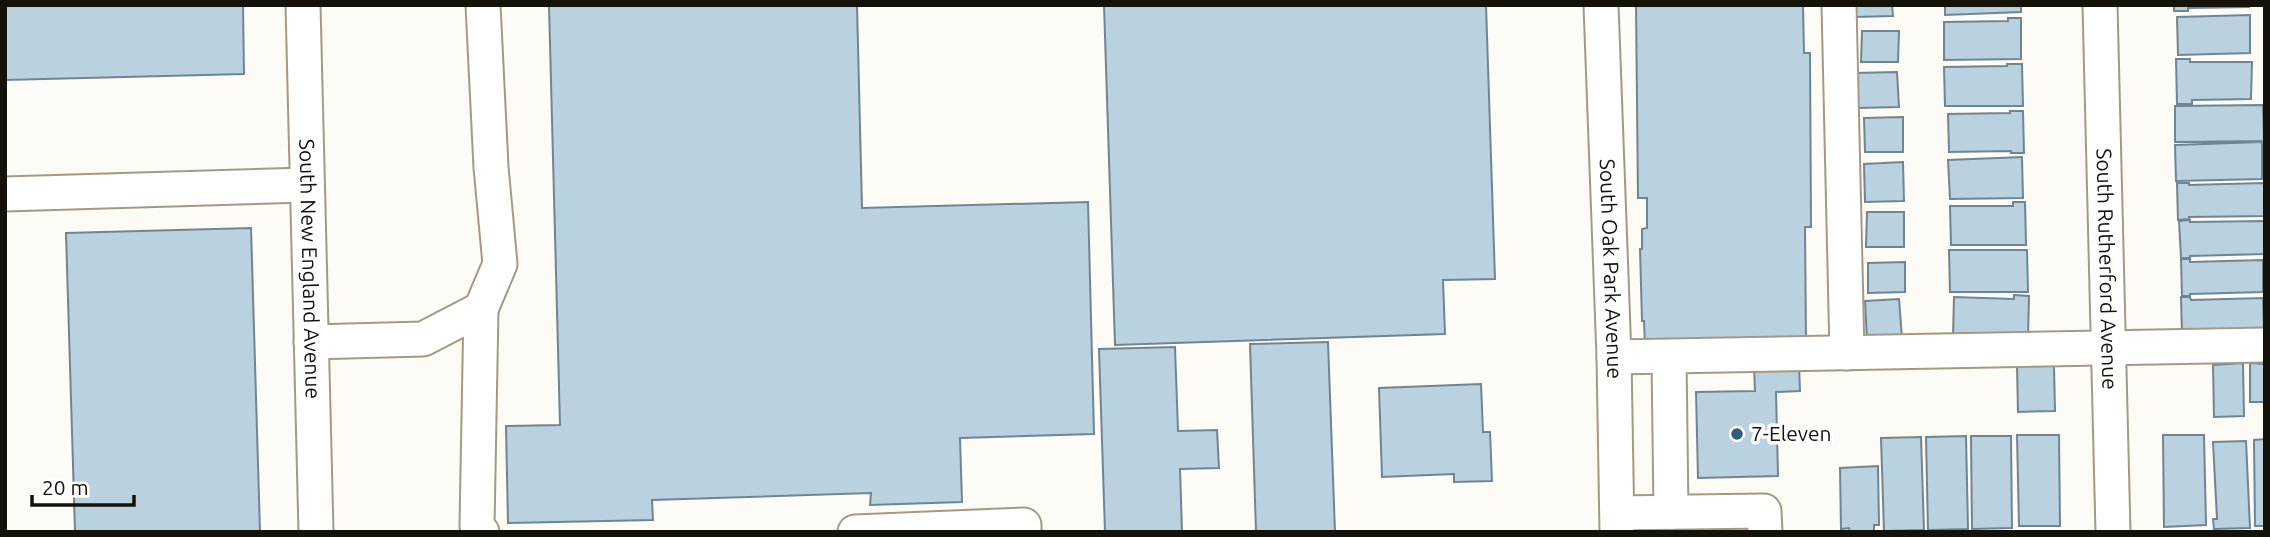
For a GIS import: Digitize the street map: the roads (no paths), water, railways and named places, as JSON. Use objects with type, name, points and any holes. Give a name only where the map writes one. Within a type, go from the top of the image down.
[{"type":"street","name":"South New England Avenue","points":[[303,5],[316,532]]},
{"type":"street","points":[[482,532],[477,526],[481,309],[500,264],[491,167],[483,5]]},
{"type":"street","name":"South Oak Park Avenue","points":[[1601,5],[1614,357],[1617,522]]},
{"type":"street","points":[[1839,5],[1847,353]]},
{"type":"street","name":"South Rutherford Avenue","points":[[2100,5],[2113,532]]},
{"type":"street","points":[[5,194],[307,185]]},
{"type":"street","points":[[311,342],[423,339],[481,309]]},
{"type":"street","points":[[1614,357],[2265,345]]},
{"type":"street","points":[[1669,357],[1671,512]]},
{"type":"street","points":[[1617,522],[1671,512],[1764,511],[1765,532]]},
{"type":"street","points":[[855,532],[1024,525],[1024,532]]},
{"type":"place","name":"7-Eleven","points":[[1737,434]]}]
